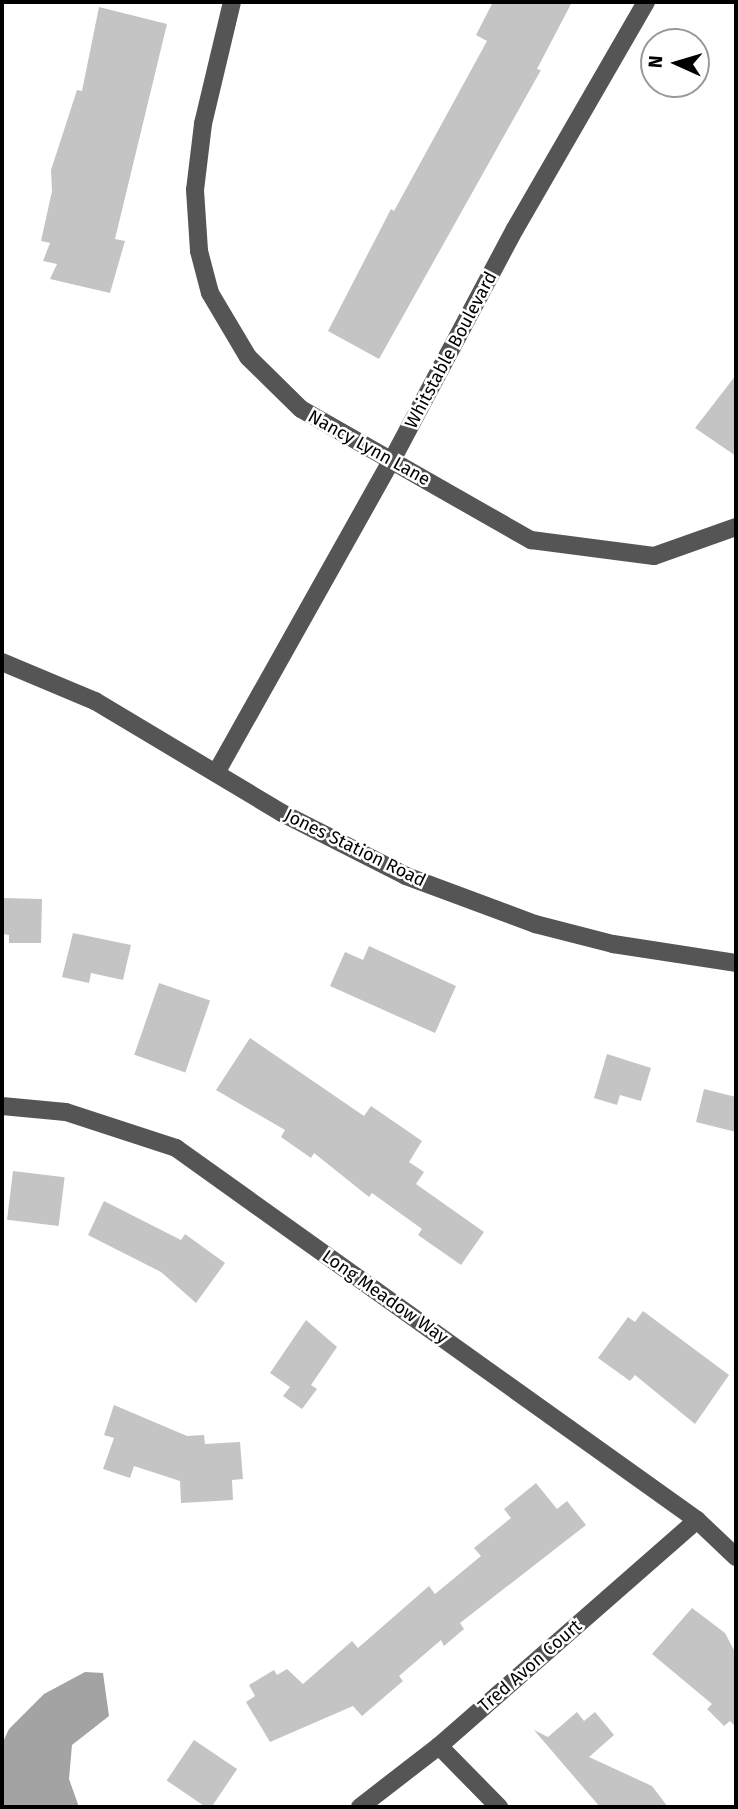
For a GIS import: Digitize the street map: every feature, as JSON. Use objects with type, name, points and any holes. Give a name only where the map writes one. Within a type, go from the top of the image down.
[{"type":"street","name":"Nancy Lynn Lane","points":[[232,2],[203,124],[195,190],[199,251],[210,293],[248,357],[301,409],[531,540],[654,556],[736,527]]},
{"type":"street","name":"Whitstable Boulevard","points":[[216,773],[392,460],[515,229],[646,2]]},
{"type":"street","name":"Jones Station Road","points":[[2,662],[95,701],[282,813],[406,876],[535,924],[613,944],[736,962]]},
{"type":"street","name":"Long Meadow Way","points":[[2,1106],[66,1112],[176,1148],[697,1520],[736,1556]]},
{"type":"street","name":"Tred Avon Court","points":[[360,1807],[439,1746],[697,1520]]},
{"type":"street","points":[[439,1746],[499,1807]]},
{"type":"shaded area","points":[[85,1672],[103,1673],[109,1716],[72,1745],[69,1779],[79,1807],[2,1807],[2,1744],[9,1729],[44,1694]]},
{"type":"building","points":[[493,2],[572,2],[537,69],[541,70],[379,359],[328,331],[391,209],[394,211],[487,41],[476,35]]},
{"type":"building","points":[[99,7],[167,24],[115,239],[125,241],[110,293],[50,279],[57,264],[43,261],[50,243],[41,241],[52,191],[51,170],[77,90],[82,91]]},
{"type":"building","points":[[736,375],[736,456],[695,428]]},
{"type":"building","points":[[2,898],[42,899],[41,943],[9,943],[9,935],[2,934]]},
{"type":"building","points":[[73,933],[131,945],[123,980],[91,973],[89,983],[62,977]]},
{"type":"building","points":[[369,946],[456,986],[435,1033],[330,986],[345,952],[363,960]]},
{"type":"building","points":[[159,983],[210,1001],[185,1072],[134,1055]]},
{"type":"building","points":[[250,1038],[364,1116],[371,1106],[422,1141],[409,1162],[424,1172],[416,1184],[484,1232],[461,1265],[418,1235],[422,1229],[372,1193],[369,1197],[314,1153],[311,1158],[281,1137],[285,1130],[216,1090]]},
{"type":"building","points":[[607,1054],[651,1068],[641,1101],[620,1095],[617,1105],[594,1098]]},
{"type":"building","points":[[704,1089],[736,1097],[736,1132],[696,1122]]},
{"type":"building","points":[[13,1171],[65,1177],[59,1226],[7,1220]]},
{"type":"building","points":[[104,1201],[181,1240],[185,1234],[225,1263],[196,1303],[161,1272],[88,1235]]},
{"type":"building","points":[[643,1311],[729,1375],[695,1424],[635,1375],[630,1381],[598,1358],[628,1317],[635,1322]]},
{"type":"building","points":[[306,1320],[337,1347],[311,1385],[317,1389],[302,1409],[283,1396],[290,1387],[270,1373]]},
{"type":"building","points":[[114,1405],[187,1436],[204,1435],[205,1444],[240,1442],[243,1479],[232,1480],[233,1500],[181,1503],[180,1481],[134,1466],[130,1478],[103,1469],[114,1438],[104,1435]]},
{"type":"building","points":[[536,1483],[557,1509],[567,1501],[586,1525],[460,1623],[464,1629],[444,1646],[441,1640],[399,1676],[403,1681],[362,1716],[353,1706],[270,1742],[246,1702],[255,1696],[249,1685],[274,1670],[277,1675],[287,1669],[303,1684],[352,1641],[358,1648],[429,1586],[435,1594],[481,1556],[474,1548],[511,1518],[504,1509]]},
{"type":"building","points":[[692,1608],[725,1633],[736,1654],[736,1727],[730,1721],[724,1726],[707,1709],[712,1704],[652,1654]]},
{"type":"building","points":[[577,1712],[584,1721],[595,1712],[614,1735],[589,1757],[652,1786],[668,1807],[600,1807],[534,1730],[548,1737]]},
{"type":"building","points":[[194,1740],[237,1769],[212,1807],[206,1807],[167,1781]]}]
